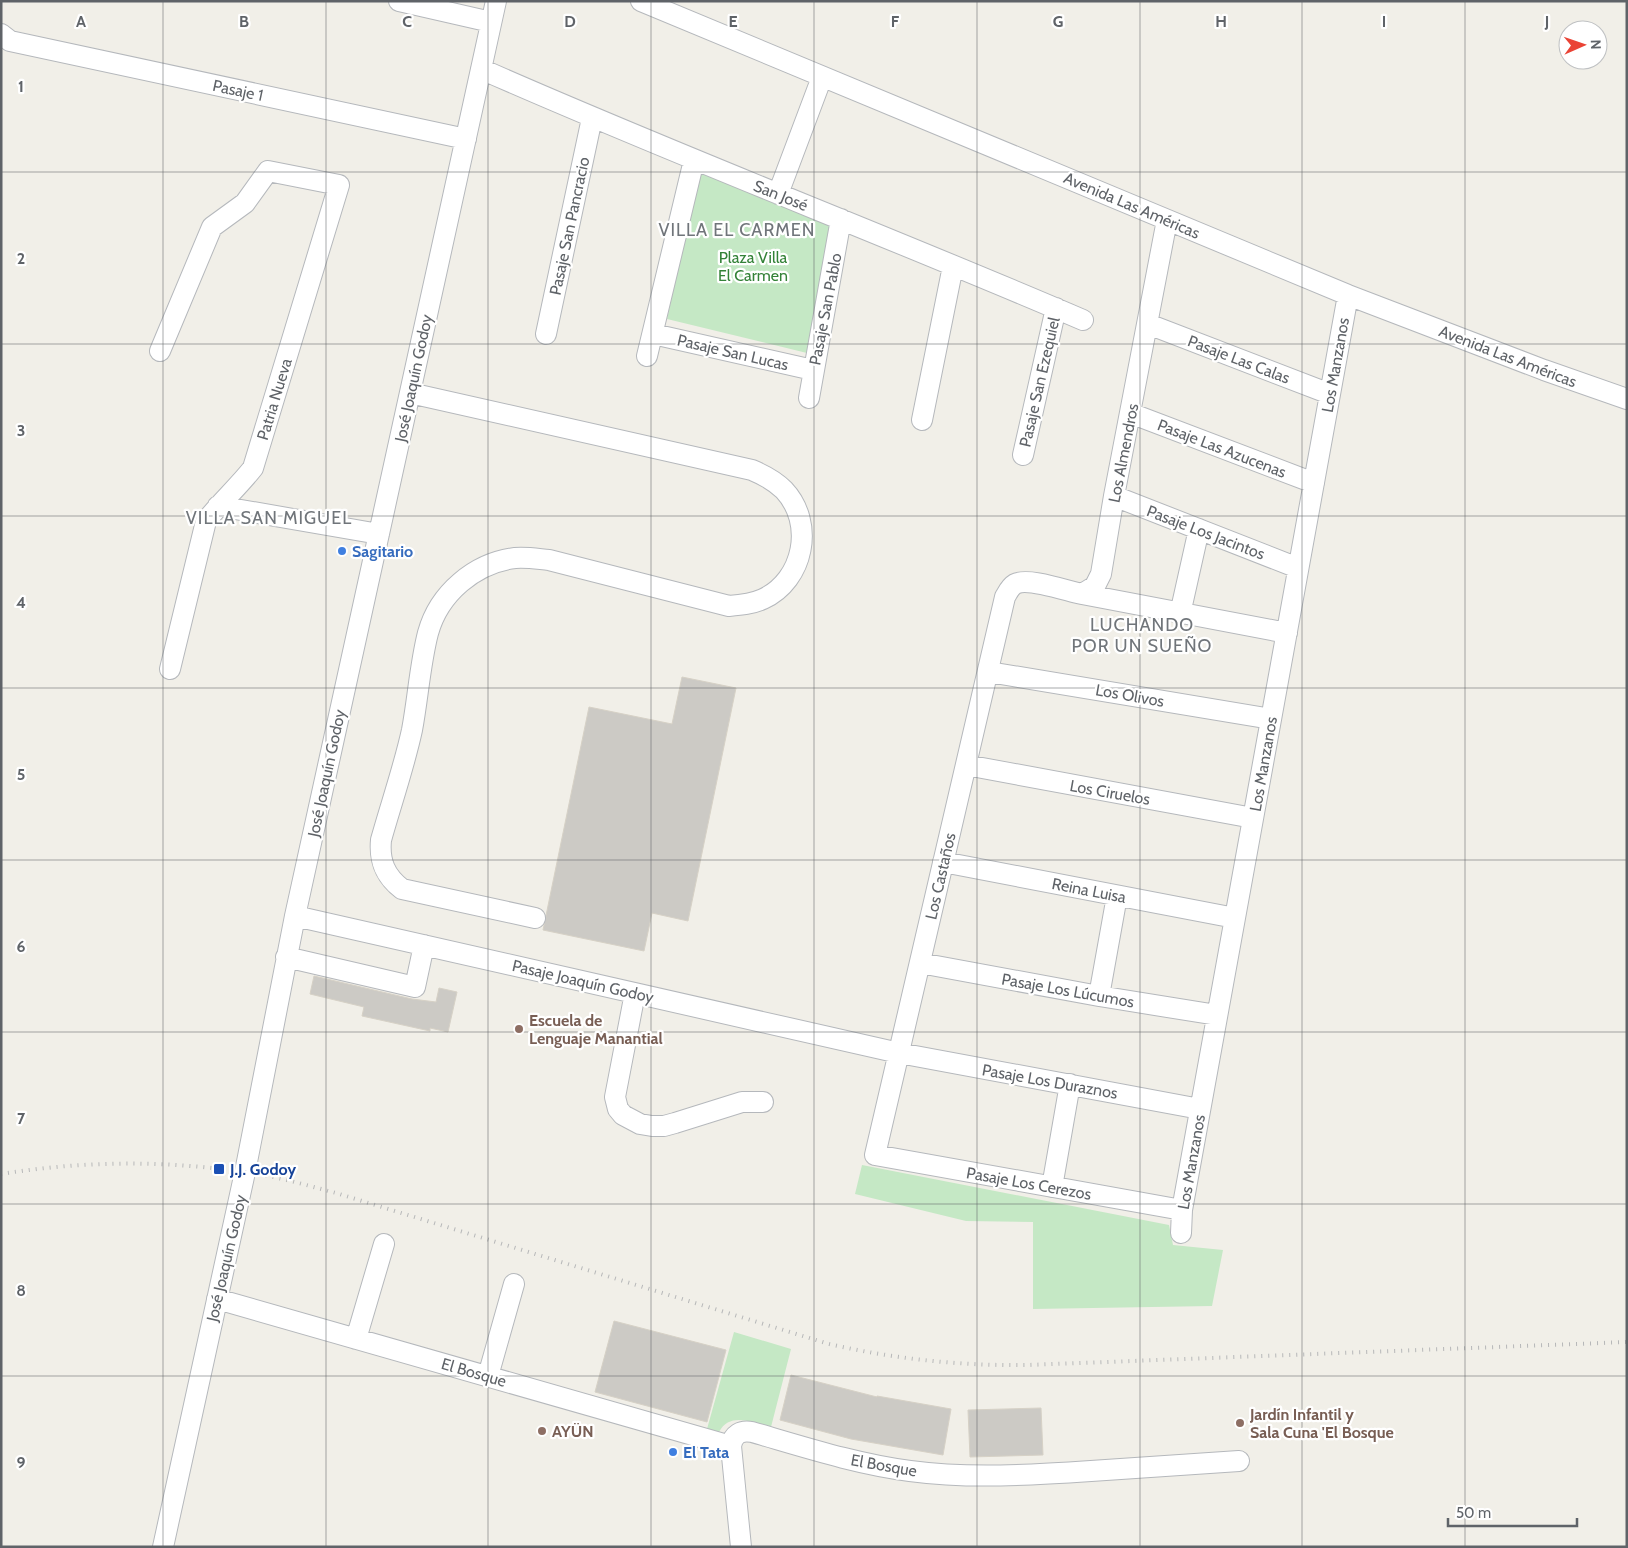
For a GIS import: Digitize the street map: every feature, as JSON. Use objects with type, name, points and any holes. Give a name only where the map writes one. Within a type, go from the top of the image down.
[{"type":"street","points":[[399,1],[492,22]]},
{"type":"street","name":"José Joaquín Godoy","points":[[162,1547],[246,1172],[286,957],[496,1]]},
{"type":"street","name":"Avenida Las Américas","points":[[641,1],[1348,295],[1553,374],[1627,399]]},
{"type":"street","name":"Pasaje 1","points":[[6,37],[466,139]]},
{"type":"street","name":"San José","points":[[481,70],[592,118],[1083,320]]},
{"type":"street","points":[[778,194],[822,77]]},
{"type":"street","name":"Pasaje San Pancracio","points":[[546,334],[592,118]]},
{"type":"street","points":[[647,356],[694,160]]},
{"type":"street","name":"Patria Nueva","points":[[160,351],[212,227],[245,203],[268,171],[339,185],[252,468],[241,484],[218,506],[206,521],[170,669]]},
{"type":"street","name":"Pasaje San Pablo","points":[[809,398],[841,219]]},
{"type":"street","name":"Los Almendros","points":[[1082,594],[1095,586],[1101,574],[1114,496],[1167,220]]},
{"type":"street","points":[[922,420],[953,266]]},
{"type":"street","name":"Los Manzanos","points":[[1181,1233],[1182,1210],[1348,295]]},
{"type":"street","name":"Pasaje San Ezequiel","points":[[1023,455],[1056,308]]},
{"type":"street","name":"Pasaje Las Calas","points":[[1148,324],[1330,394]]},
{"type":"street","name":"Pasaje San Lucas","points":[[653,334],[813,370]]},
{"type":"street","points":[[410,393],[752,470],[775,482],[785,491],[798,513],[801,525],[800,551],[791,574],[784,584],[774,592],[753,603],[729,606],[549,560],[525,558],[501,561],[478,570],[460,582],[440,605],[428,633],[412,731],[381,840],[381,858],[388,876],[402,889],[535,918]]},
{"type":"street","name":"Pasaje Las Azucenas","points":[[1130,413],[1314,483]]},
{"type":"street","name":"Pasaje Los Jacintos","points":[[1114,496],[1298,568]]},
{"type":"street","points":[[218,506],[379,534]]},
{"type":"street","points":[[1180,614],[1199,529]]},
{"type":"street","name":"Los Castaños","points":[[875,1155],[1006,597],[1015,584],[1025,582],[1082,594]]},
{"type":"street","points":[[1082,594],[1287,633]]},
{"type":"street","name":"Los Olivos","points":[[989,672],[1271,719]]},
{"type":"street","name":"Los Ciruelos","points":[[966,766],[1253,818]]},
{"type":"street","name":"Reina Luisa","points":[[944,862],[1235,918]]},
{"type":"street","points":[[1099,996],[1117,896]]},
{"type":"street","name":"Pasaje Joaquín Godoy","points":[[295,916],[899,1053]]},
{"type":"street","points":[[286,957],[415,986],[424,945]]},
{"type":"street","name":"Pasaje Los Lúcumos","points":[[920,963],[1099,996],[1217,1015]]},
{"type":"street","points":[[634,993],[614,1097],[618,1110],[623,1115],[640,1124],[664,1126],[736,1104],[753,1101],[763,1102]]},
{"type":"street","name":"Pasaje Los Duraznos","points":[[899,1053],[1200,1109]]},
{"type":"street","points":[[1052,1187],[1070,1084]]},
{"type":"street","name":"Pasaje Los Cerezos","points":[[875,1155],[1182,1210]]},
{"type":"street","points":[[356,1339],[384,1244]]},
{"type":"street","points":[[488,1376],[514,1284]]},
{"type":"street","name":"El Bosque","points":[[217,1299],[731,1446],[734,1437],[746,1431],[847,1459],[909,1471],[972,1476],[1049,1474],[1239,1461]]},
{"type":"street","points":[[731,1446],[741,1547]]},
{"type":"green space","name":"Plaza Villa El Carmen","points":[[700,169],[839,225],[811,354],[667,319]]},
{"type":"green space","points":[[862,1165],[1169,1225],[1173,1245],[1223,1250],[1212,1306],[1033,1309],[1033,1222],[966,1221],[855,1194]]},
{"type":"green space","points":[[734,1332],[791,1349],[771,1427],[750,1421],[736,1420],[729,1422],[719,1432],[707,1429]]},
{"type":"building","points":[[682,677],[736,688],[688,921],[652,913],[644,951],[543,930],[589,707],[672,724]]},
{"type":"building","points":[[314,976],[412,999],[436,1002],[439,988],[457,992],[448,1032],[430,1028],[430,1031],[362,1016],[364,1007],[310,994]]},
{"type":"building","points":[[614,1321],[726,1350],[707,1422],[595,1392]]},
{"type":"building","points":[[791,1375],[877,1397],[951,1409],[943,1455],[851,1439],[780,1420]]},
{"type":"building","points":[[1041,1408],[1043,1455],[970,1457],[968,1410]]},
{"type":"railway","points":[[1,1174],[92,1164],[152,1164],[213,1168],[267,1176],[336,1193],[829,1344],[878,1354],[953,1363],[1028,1365],[1627,1342]]},
{"type":"place","name":"Sagitario","points":[[342,551]]},
{"type":"place","name":"Escuela de Lenguaje Manantial","points":[[519,1029]]},
{"type":"place","name":"J.J. Godoy","points":[[219,1169]]},
{"type":"place","name":"Jardín Infantil y Sala Cuna 'El Bosque","points":[[1240,1423]]},
{"type":"place","name":"AYÜN","points":[[542,1431]]},
{"type":"place","name":"El Tata","points":[[673,1452]]},
{"type":"district","name":"VILLA EL CARMEN","points":[[737,230]]},
{"type":"district","name":"VILLA SAN MIGUEL","points":[[269,518]]},
{"type":"district","name":"LUCHANDO POR UN SUEÑO","points":[[1142,635]]}]
